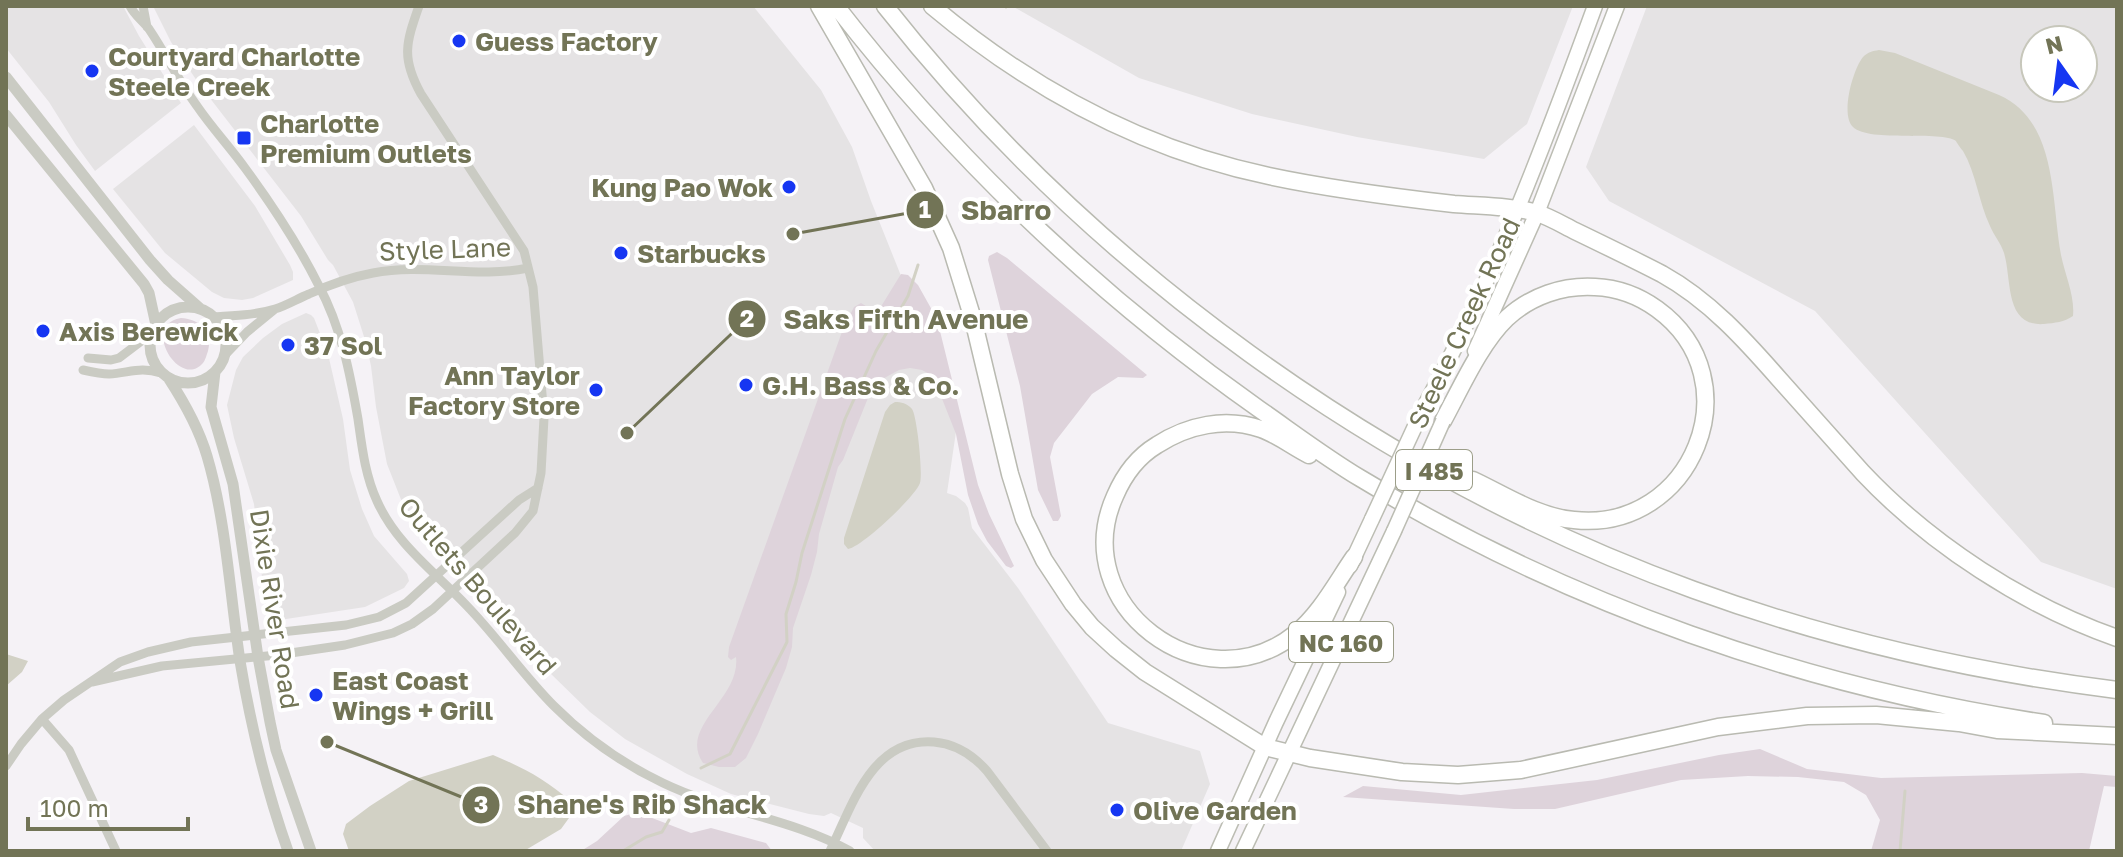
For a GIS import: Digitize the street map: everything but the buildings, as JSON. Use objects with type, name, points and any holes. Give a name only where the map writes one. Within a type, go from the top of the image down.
[{"type":"highway","points":[[819,6],[917,174],[951,248],[973,319],[1016,497],[1033,540],[1051,572],[1092,627],[1116,649],[1145,672],[1265,747],[1402,772],[1458,775],[1488,774],[1551,764],[1718,727],[1779,718],[1876,715],[1997,730],[2117,734]]},
{"type":"highway","name":"I 485","points":[[836,6],[939,130],[1047,238],[1145,323],[1214,377],[1358,477],[1504,555],[1579,590],[1709,641],[1924,702],[2117,734]]},
{"type":"highway","name":"I 485","points":[[885,6],[951,85],[999,136],[1100,234],[1165,289],[1238,346],[1352,422],[1497,505],[1591,549],[1693,590],[1784,621],[1953,664],[2042,681],[2117,690]]},
{"type":"highway","points":[[932,6],[994,55],[1062,98],[1183,151],[1269,176],[1410,198],[1537,213],[1640,262],[1683,287],[1741,335],[1867,476],[1921,525],[1972,564],[2014,590],[2057,613],[2117,638]]},
{"type":"highway","points":[[1352,422],[1545,514],[1571,520],[1602,520],[1630,513],[1667,491],[1686,469],[1698,445],[1706,401],[1698,363],[1684,335],[1665,315],[1628,293],[1586,286],[1538,297],[1508,317],[1484,347],[1443,421]]},
{"type":"highway","points":[[1354,557],[1318,610],[1293,635],[1279,645],[1245,657],[1212,659],[1195,656],[1165,643],[1137,621],[1125,607],[1110,576],[1105,536],[1120,484],[1139,458],[1168,437],[1199,426],[1227,423],[1261,429],[1358,477]]},
{"type":"main road","name":"Steele Creek Road","points":[[1218,851],[1423,409],[1455,351],[1561,100],[1595,6]]},
{"type":"main road","name":"Steele Creek Road","points":[[1243,851],[1394,531],[1537,213],[1617,6]]},
{"type":"street","name":"Outlets Boulevard","points":[[130,6],[147,27],[197,107],[285,223],[321,289],[341,337],[372,488],[383,514],[397,534],[453,590],[555,707],[599,745],[662,783],[695,797],[795,827],[832,847],[850,851]]},
{"type":"street","name":"Outlets Boulevard","points":[[143,6],[147,27]]},
{"type":"street","points":[[92,682],[162,666],[345,645],[399,631],[422,617],[453,590],[523,525],[533,511],[543,459],[544,418],[533,287],[524,251],[411,76],[407,62],[409,37],[419,6]]},
{"type":"street","points":[[6,77],[150,260],[168,280],[213,317],[224,334],[225,355],[215,372],[198,382],[188,383],[151,369],[104,374],[83,370]]},
{"type":"street","points":[[6,115],[144,284],[149,293],[154,329],[151,355],[165,376]]},
{"type":"street","name":"Style Lane","points":[[213,317],[275,309],[321,289],[373,273],[426,268],[508,272],[528,268]]},
{"type":"street","points":[[88,358],[119,358],[154,329],[162,317],[181,308],[202,310]]},
{"type":"street","name":"Style Lane","points":[[225,355],[241,337],[275,309]]},
{"type":"street","name":"Dixie River Road","points":[[215,372],[211,407],[233,484],[258,657],[276,750],[311,851]]},
{"type":"street","name":"Dixie River Road","points":[[165,376],[197,430],[207,456],[256,749],[288,851]]},
{"type":"street","points":[[6,766],[42,719],[64,700],[120,662],[136,655],[191,642],[369,621],[406,603],[523,496],[538,488]]},
{"type":"street","points":[[42,719],[69,750],[116,851]]},
{"type":"street","points":[[832,847],[867,778],[883,758],[909,744],[932,742],[959,748],[977,761],[1047,851]]},
{"type":"shaded area","points":[[6,6],[123,6],[181,103],[95,171],[49,102],[6,48]]},
{"type":"shaded area","name":"Charlotte Premium Outlets","points":[[153,6],[753,6],[821,90],[852,147],[958,418],[947,493],[965,503],[972,528],[1018,588],[1108,723],[1200,751],[1210,784],[1181,851],[875,851],[863,838],[863,828],[831,813],[824,816],[809,814],[731,794],[687,774],[625,739],[590,712],[549,672],[494,605],[439,551],[402,502],[387,464],[371,366],[353,302],[301,216],[199,84],[171,42]]},
{"type":"shaded area","points":[[1012,6],[1573,6],[1527,124],[1484,159],[1357,137],[1252,114],[1139,78]]},
{"type":"shaded area","points":[[1647,6],[2117,6],[2117,589],[2041,562],[1815,311],[1609,201],[1586,167]]},
{"type":"shaded area","points":[[1879,50],[1895,53],[1999,95],[2018,107],[2032,123],[2048,164],[2073,316],[2056,323],[2031,323],[2016,310],[2004,253],[1986,217],[1967,160],[1956,141],[1936,136],[1874,134],[1853,127],[1848,113],[1852,81],[1863,57]]},
{"type":"shaded area","points":[[194,125],[255,206],[290,265],[293,280],[242,300],[224,298],[212,292],[165,253],[113,189]]},
{"type":"shaded area","points":[[997,252],[1147,375],[1143,378],[1118,377],[1092,394],[1054,443],[1050,457],[1061,516],[1058,521],[1053,521],[1038,490],[1020,386],[988,260]]},
{"type":"shaded area","points":[[901,274],[908,275],[918,285],[937,319],[978,485],[1014,566],[1006,566],[978,524],[968,495],[956,434],[933,376],[910,368],[899,370],[877,382],[838,467],[811,575],[793,628],[786,668],[758,734],[746,758],[735,767],[703,763],[697,750],[698,737],[735,672],[736,657],[731,660],[728,657],[729,647],[843,329],[854,307],[861,303],[877,313]]},
{"type":"shaded area","points":[[306,313],[314,318],[328,354],[343,419],[350,470],[362,509],[374,536],[407,574],[409,581],[404,588],[365,607],[273,621],[266,614],[254,504],[227,405],[236,370],[243,357],[282,324]]},
{"type":"shaded area","points":[[181,318],[199,324],[209,338],[204,361],[194,369],[184,368],[175,362],[164,342],[164,332],[169,323]]},
{"type":"shaded area","points":[[895,402],[908,405],[914,414],[920,483],[909,499],[887,520],[848,549],[844,538],[885,412]]},
{"type":"shaded area","points":[[6,654],[28,661],[22,672],[6,686]]},
{"type":"shaded area","points":[[1760,749],[1807,769],[1881,778],[2082,773],[2117,776],[2117,787],[2104,786],[2089,851],[1871,851],[1880,820],[1866,795],[1844,782],[1798,777],[1681,780],[1555,809],[1343,797],[1363,786],[1461,795],[1597,780]]},
{"type":"shaded area","points":[[493,755],[534,775],[570,801],[569,818],[561,829],[524,851],[349,851],[343,834],[346,824],[370,806],[409,781]]},
{"type":"shaded area","points":[[624,816],[647,816],[691,833],[711,828],[766,843],[772,851],[581,851]]},
{"type":"waterway","points":[[701,768],[730,754],[787,642],[786,614],[845,419],[876,351],[908,296],[918,265]]},
{"type":"waterway","points":[[1900,851],[1905,791]]},
{"type":"waterway","points":[[623,851],[646,837],[662,832],[669,820]]},
{"type":"place","name":"Guess Factory","points":[[459,41]]},
{"type":"place","name":"Courtyard Charlotte Steele Creek","points":[[92,71]]},
{"type":"place","name":"Charlotte Premium Outlets","points":[[244,138]]},
{"type":"place","name":"Kung Pao Wok","points":[[789,187]]},
{"type":"place","name":"Sbarro","points":[[793,234]]},
{"type":"place","name":"Starbucks","points":[[621,253]]},
{"type":"place","name":"Axis Berewick","points":[[43,331]]},
{"type":"place","name":"37 Sol","points":[[288,345]]},
{"type":"place","name":"G.H. Bass & Co.","points":[[746,385]]},
{"type":"place","name":"Ann Taylor Factory Store","points":[[596,390]]},
{"type":"place","name":"Saks Fifth Avenue","points":[[627,433]]},
{"type":"place","name":"East Coast Wings + Grill","points":[[316,695]]},
{"type":"place","name":"Shane's Rib Shack","points":[[327,742]]},
{"type":"place","name":"Olive Garden","points":[[1117,810]]}]
